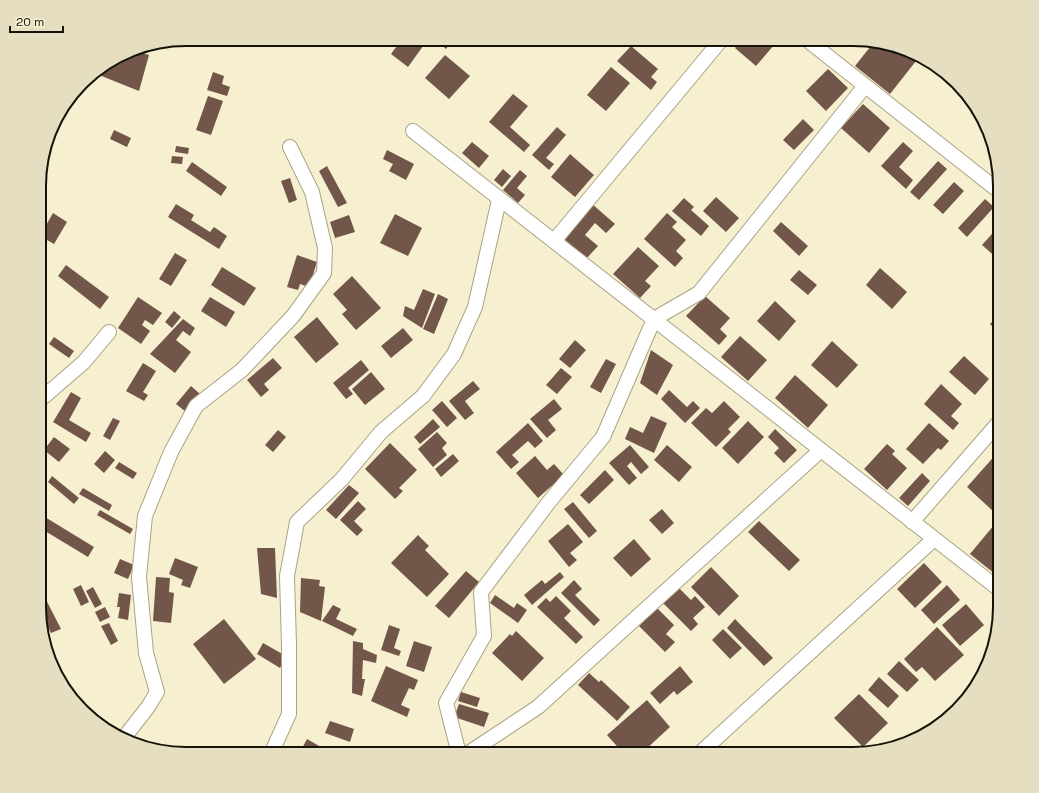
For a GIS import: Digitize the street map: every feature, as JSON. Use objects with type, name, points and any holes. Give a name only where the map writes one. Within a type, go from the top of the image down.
[{"type":"street","points":[[554,242],[716,46]]},
{"type":"street","points":[[815,46],[993,186]]},
{"type":"street","points":[[457,747],[446,703],[484,636],[481,592],[549,502],[603,436],[654,319],[699,293],[866,86]]},
{"type":"street","points":[[414,131],[499,200],[654,319],[993,584]]},
{"type":"street","points":[[128,734],[148,707],[156,692],[146,652],[139,577],[145,516],[171,452],[196,406],[242,370],[293,316],[324,273],[325,248],[312,192],[290,147]]},
{"type":"street","points":[[274,747],[289,714],[287,576],[297,522],[342,478],[381,432],[422,396],[454,354],[475,307],[499,200]]},
{"type":"street","points":[[46,395],[84,362],[109,332]]},
{"type":"street","points":[[912,522],[993,429]]},
{"type":"street","points":[[478,747],[538,707],[821,450]]},
{"type":"street","points":[[707,747],[934,538]]},
{"type":"building","points":[[397,46],[423,46],[408,67],[391,54]]},
{"type":"building","points":[[631,46],[658,69],[651,77],[657,82],[651,90],[617,61]]},
{"type":"building","points":[[737,46],[773,46],[756,66],[735,48]]},
{"type":"building","points":[[870,47],[898,53],[916,61],[890,94],[855,66]]},
{"type":"building","points":[[142,53],[149,55],[139,91],[100,76],[124,60]]},
{"type":"building","points":[[445,55],[470,76],[449,99],[425,78]]},
{"type":"building","points":[[611,67],[630,83],[606,111],[587,95]]},
{"type":"building","points":[[828,69],[848,88],[826,111],[806,91]]},
{"type":"building","points":[[213,72],[224,76],[222,84],[230,87],[227,96],[207,90]]},
{"type":"building","points":[[513,94],[528,106],[510,127],[530,145],[524,152],[489,122]]},
{"type":"building","points":[[208,96],[223,101],[211,135],[196,130]]},
{"type":"building","points":[[863,104],[890,128],[869,153],[841,128]]},
{"type":"building","points":[[803,119],[814,130],[794,150],[783,140]]},
{"type":"building","points":[[557,127],[566,135],[546,158],[554,164],[549,170],[532,155]]},
{"type":"building","points":[[114,130],[131,138],[127,147],[110,139]]},
{"type":"building","points":[[472,142],[489,156],[479,168],[462,153]]},
{"type":"building","points":[[903,142],[913,151],[899,167],[913,180],[906,189],[881,166]]},
{"type":"building","points":[[176,146],[189,148],[188,154],[175,152]]},
{"type":"building","points":[[387,150],[414,164],[406,180],[389,171],[393,164],[383,159]]},
{"type":"building","points":[[570,154],[594,175],[575,197],[551,177]]},
{"type":"building","points":[[172,156],[183,157],[182,164],[171,163]]},
{"type":"building","points":[[938,161],[947,169],[919,200],[910,192]]},
{"type":"building","points":[[192,162],[227,187],[221,196],[186,171]]},
{"type":"building","points":[[327,166],[347,203],[338,207],[319,171]]},
{"type":"building","points":[[503,169],[511,176],[502,187],[494,180]]},
{"type":"building","points":[[520,170],[527,176],[517,188],[525,195],[518,203],[503,190]]},
{"type":"building","points":[[290,178],[297,200],[289,203],[281,181]]},
{"type":"building","points":[[954,182],[964,191],[943,214],[933,205]]},
{"type":"building","points":[[716,197],[739,218],[726,232],[703,211]]},
{"type":"building","points":[[684,198],[694,207],[691,210],[709,226],[701,236],[672,211]]},
{"type":"building","points":[[985,199],[993,206],[993,208],[967,237],[958,228]]},
{"type":"building","points":[[591,203],[615,224],[606,233],[595,223],[585,235],[598,246],[586,259],[561,236]]},
{"type":"building","points":[[176,204],[194,215],[191,220],[210,232],[214,227],[227,236],[219,249],[168,217]]},
{"type":"building","points":[[53,213],[67,222],[54,244],[46,239],[46,225]]},
{"type":"building","points":[[667,213],[677,222],[672,227],[686,240],[676,251],[683,258],[675,267],[644,239]]},
{"type":"building","points":[[395,214],[422,228],[408,256],[380,243]]},
{"type":"building","points":[[349,215],[355,232],[335,238],[330,222]]},
{"type":"building","points":[[781,222],[808,246],[799,256],[773,231]]},
{"type":"building","points":[[993,233],[993,255],[982,245]]},
{"type":"building","points":[[638,247],[659,266],[645,281],[651,286],[640,298],[613,274]]},
{"type":"building","points":[[175,253],[187,260],[171,286],[159,279]]},
{"type":"building","points":[[297,255],[317,262],[309,287],[300,284],[298,290],[287,287]]},
{"type":"building","points":[[66,265],[109,297],[100,309],[58,276]]},
{"type":"building","points":[[222,267],[256,288],[244,306],[211,285]]},
{"type":"building","points":[[880,268],[907,292],[892,309],[866,285]]},
{"type":"building","points":[[799,270],[817,285],[808,295],[790,280]]},
{"type":"building","points":[[352,276],[381,308],[356,330],[342,314],[347,310],[333,294]]},
{"type":"building","points":[[423,289],[435,294],[422,328],[403,316],[405,306],[414,310]]},
{"type":"building","points":[[438,294],[448,299],[434,334],[423,329]]},
{"type":"building","points":[[705,296],[730,318],[720,329],[727,336],[719,345],[686,316]]},
{"type":"building","points":[[138,297],[162,313],[153,325],[145,320],[142,325],[150,331],[141,344],[118,328]]},
{"type":"building","points":[[210,297],[235,312],[226,327],[201,311]]},
{"type":"building","points":[[775,301],[796,321],[779,341],[757,321]]},
{"type":"building","points":[[174,311],[181,317],[172,328],[165,322]]},
{"type":"building","points":[[317,317],[339,344],[316,363],[294,337]]},
{"type":"building","points":[[183,319],[195,328],[190,336],[183,331],[176,340],[191,352],[175,373],[150,354]]},
{"type":"building","points":[[403,328],[413,340],[391,358],[381,346]]},
{"type":"building","points":[[740,336],[767,360],[748,381],[721,357]]},
{"type":"building","points":[[54,337],[74,351],[69,358],[49,344]]},
{"type":"building","points":[[575,340],[586,350],[570,368],[559,359]]},
{"type":"building","points":[[832,341],[858,365],[837,388],[811,365]]},
{"type":"building","points":[[651,350],[673,365],[657,395],[640,383]]},
{"type":"building","points":[[964,356],[989,379],[975,395],[949,372]]},
{"type":"building","points":[[273,358],[282,368],[264,384],[269,390],[261,397],[247,380]]},
{"type":"building","points":[[606,359],[616,364],[601,393],[590,387]]},
{"type":"building","points":[[361,360],[369,370],[348,388],[353,394],[346,399],[333,383]]},
{"type":"building","points":[[143,363],[156,371],[143,392],[148,395],[144,401],[126,391]]},
{"type":"building","points":[[561,368],[572,377],[557,394],[546,385]]},
{"type":"building","points":[[371,372],[385,389],[365,405],[352,389]]},
{"type":"building","points":[[795,375],[828,405],[808,428],[775,398]]},
{"type":"building","points":[[473,381],[480,389],[465,401],[474,413],[465,420],[449,401]]},
{"type":"building","points":[[941,384],[962,404],[951,416],[959,423],[953,430],[924,404]]},
{"type":"building","points":[[191,386],[200,394],[186,412],[176,404]]},
{"type":"building","points":[[669,390],[687,407],[693,401],[700,408],[685,423],[661,399]]},
{"type":"building","points":[[71,392],[81,398],[69,420],[91,433],[86,442],[53,422]]},
{"type":"building","points":[[554,399],[562,409],[548,420],[556,430],[547,438],[530,419]]},
{"type":"building","points":[[442,401],[457,418],[447,427],[432,410]]},
{"type":"building","points":[[724,401],[740,417],[728,429],[731,432],[716,447],[691,423],[706,408],[712,413]]},
{"type":"building","points":[[651,416],[667,423],[654,453],[625,439],[630,427],[643,433]]},
{"type":"building","points":[[113,418],[120,421],[110,440],[103,436]]},
{"type":"building","points":[[433,419],[440,427],[420,444],[414,437]]},
{"type":"building","points":[[748,421],[764,437],[738,464],[722,448]]},
{"type":"building","points":[[528,423],[543,441],[535,448],[528,441],[512,455],[519,462],[511,469],[496,452]]},
{"type":"building","points":[[929,423],[949,441],[941,450],[938,448],[923,464],[906,449]]},
{"type":"building","points":[[775,429],[797,450],[784,463],[774,453],[779,448],[768,437]]},
{"type":"building","points":[[278,430],[286,437],[273,452],[265,445]]},
{"type":"building","points":[[437,432],[447,443],[442,448],[447,455],[433,467],[418,449]]},
{"type":"building","points":[[54,437],[70,449],[59,462],[46,452],[46,447]]},
{"type":"building","points":[[390,443],[417,470],[399,488],[403,491],[395,499],[365,469]]},
{"type":"building","points":[[887,444],[895,451],[892,454],[907,468],[887,490],[864,469]]},
{"type":"building","points":[[630,445],[649,467],[641,474],[631,462],[627,466],[637,478],[629,485],[609,463]]},
{"type":"building","points":[[667,445],[692,467],[679,482],[654,460]]},
{"type":"building","points":[[105,451],[115,460],[104,473],[94,464]]},
{"type":"building","points":[[453,454],[459,461],[441,477],[435,469]]},
{"type":"building","points":[[535,456],[547,470],[554,464],[564,475],[538,498],[516,473]]},
{"type":"building","points":[[993,458],[993,511],[967,487]]},
{"type":"building","points":[[119,462],[137,473],[133,479],[115,468]]},
{"type":"building","points":[[605,470],[614,480],[589,504],[580,495]]},
{"type":"building","points":[[922,473],[930,481],[908,506],[899,498]]},
{"type":"building","points":[[52,476],[79,498],[74,504],[48,482]]},
{"type":"building","points":[[349,485],[359,493],[336,519],[326,510]]},
{"type":"building","points":[[83,488],[112,505],[109,511],[79,494]]},
{"type":"building","points":[[358,501],[366,509],[354,521],[363,530],[357,536],[340,520]]},
{"type":"building","points":[[573,502],[597,531],[589,538],[564,509]]},
{"type":"building","points":[[662,509],[674,523],[662,534],[649,520]]},
{"type":"building","points":[[100,510],[133,529],[130,534],[97,515]]},
{"type":"building","points":[[46,518],[94,547],[88,557],[46,532]]},
{"type":"building","points":[[759,521],[800,560],[789,571],[748,532]]},
{"type":"building","points":[[568,524],[583,542],[570,553],[577,560],[569,567],[548,541]]},
{"type":"building","points":[[993,526],[993,572],[970,554]]},
{"type":"building","points":[[418,535],[429,546],[425,550],[449,574],[427,597],[391,563]]},
{"type":"building","points":[[634,539],[651,559],[631,577],[613,558]]},
{"type":"building","points":[[257,548],[275,548],[277,598],[261,594]]},
{"type":"building","points":[[175,558],[198,567],[190,588],[181,585],[183,580],[169,574]]},
{"type":"building","points":[[120,559],[134,565],[128,579],[114,573]]},
{"type":"building","points":[[924,563],[942,582],[915,608],[897,589]]},
{"type":"building","points":[[711,567],[739,596],[719,616],[691,587]]},
{"type":"building","points":[[466,571],[479,582],[449,618],[435,606]]},
{"type":"building","points":[[560,572],[564,577],[532,605],[524,595],[542,580],[545,584]]},
{"type":"building","points":[[156,577],[170,578],[169,592],[174,593],[171,623],[153,621]]},
{"type":"building","points":[[301,578],[320,580],[319,586],[325,587],[321,621],[300,612]]},
{"type":"building","points":[[574,580],[582,589],[575,595],[600,620],[594,626],[561,593]]},
{"type":"building","points":[[81,585],[89,602],[81,606],[73,589]]},
{"type":"building","points":[[947,585],[960,600],[934,624],[921,610]]},
{"type":"building","points":[[677,586],[691,600],[695,596],[705,607],[693,618],[698,624],[691,631],[661,601]]},
{"type":"building","points":[[93,587],[102,604],[95,608],[86,591]]},
{"type":"building","points":[[119,593],[131,595],[128,620],[118,618],[120,607],[117,607]]},
{"type":"building","points":[[495,595],[514,608],[517,603],[527,610],[518,623],[490,603]]},
{"type":"building","points":[[556,596],[571,611],[564,618],[583,637],[576,644],[537,607],[546,598],[550,602]]},
{"type":"building","points":[[46,600],[61,629],[51,633],[47,625]]},
{"type":"building","points":[[966,604],[984,625],[960,646],[942,625]]},
{"type":"building","points":[[333,605],[341,609],[336,619],[357,629],[353,636],[322,621]]},
{"type":"building","points":[[105,607],[110,617],[100,622],[95,612]]},
{"type":"building","points":[[657,608],[674,625],[666,634],[675,642],[665,652],[639,626]]},
{"type":"building","points":[[224,619],[256,659],[224,684],[193,644]]},
{"type":"building","points":[[735,619],[773,658],[764,666],[727,628]]},
{"type":"building","points":[[109,623],[118,641],[111,645],[101,626]]},
{"type":"building","points":[[389,625],[400,629],[394,648],[401,651],[399,656],[381,650]]},
{"type":"building","points":[[937,627],[964,655],[935,681],[922,667],[916,672],[904,659]]},
{"type":"building","points":[[723,629],[742,648],[730,659],[712,640]]},
{"type":"building","points":[[516,631],[544,658],[522,681],[492,653],[510,634],[512,636]]},
{"type":"building","points":[[353,641],[363,643],[363,649],[377,655],[376,663],[363,660],[362,679],[365,679],[362,696],[352,693]]},
{"type":"building","points":[[414,641],[432,647],[424,672],[406,666]]},
{"type":"building","points":[[263,643],[286,656],[280,668],[257,654]]},
{"type":"building","points":[[899,661],[919,680],[907,692],[887,674]]},
{"type":"building","points":[[386,666],[418,680],[414,690],[409,688],[401,705],[410,709],[407,717],[371,701]]},
{"type":"building","points":[[680,666],[693,682],[677,695],[674,691],[660,704],[650,693]]},
{"type":"building","points":[[589,673],[599,682],[601,680],[630,707],[617,721],[578,685]]},
{"type":"building","points":[[879,677],[899,696],[888,708],[868,690]]},
{"type":"building","points":[[461,692],[480,698],[477,707],[458,701]]},
{"type":"building","points":[[859,694],[888,723],[863,747],[834,718]]},
{"type":"building","points":[[647,700],[670,727],[648,747],[618,747],[607,735]]},
{"type":"building","points":[[459,704],[489,713],[484,727],[454,717]]},
{"type":"building","points":[[330,721],[354,729],[350,742],[325,733]]},
{"type":"building","points":[[307,739],[321,747],[303,747]]}]
